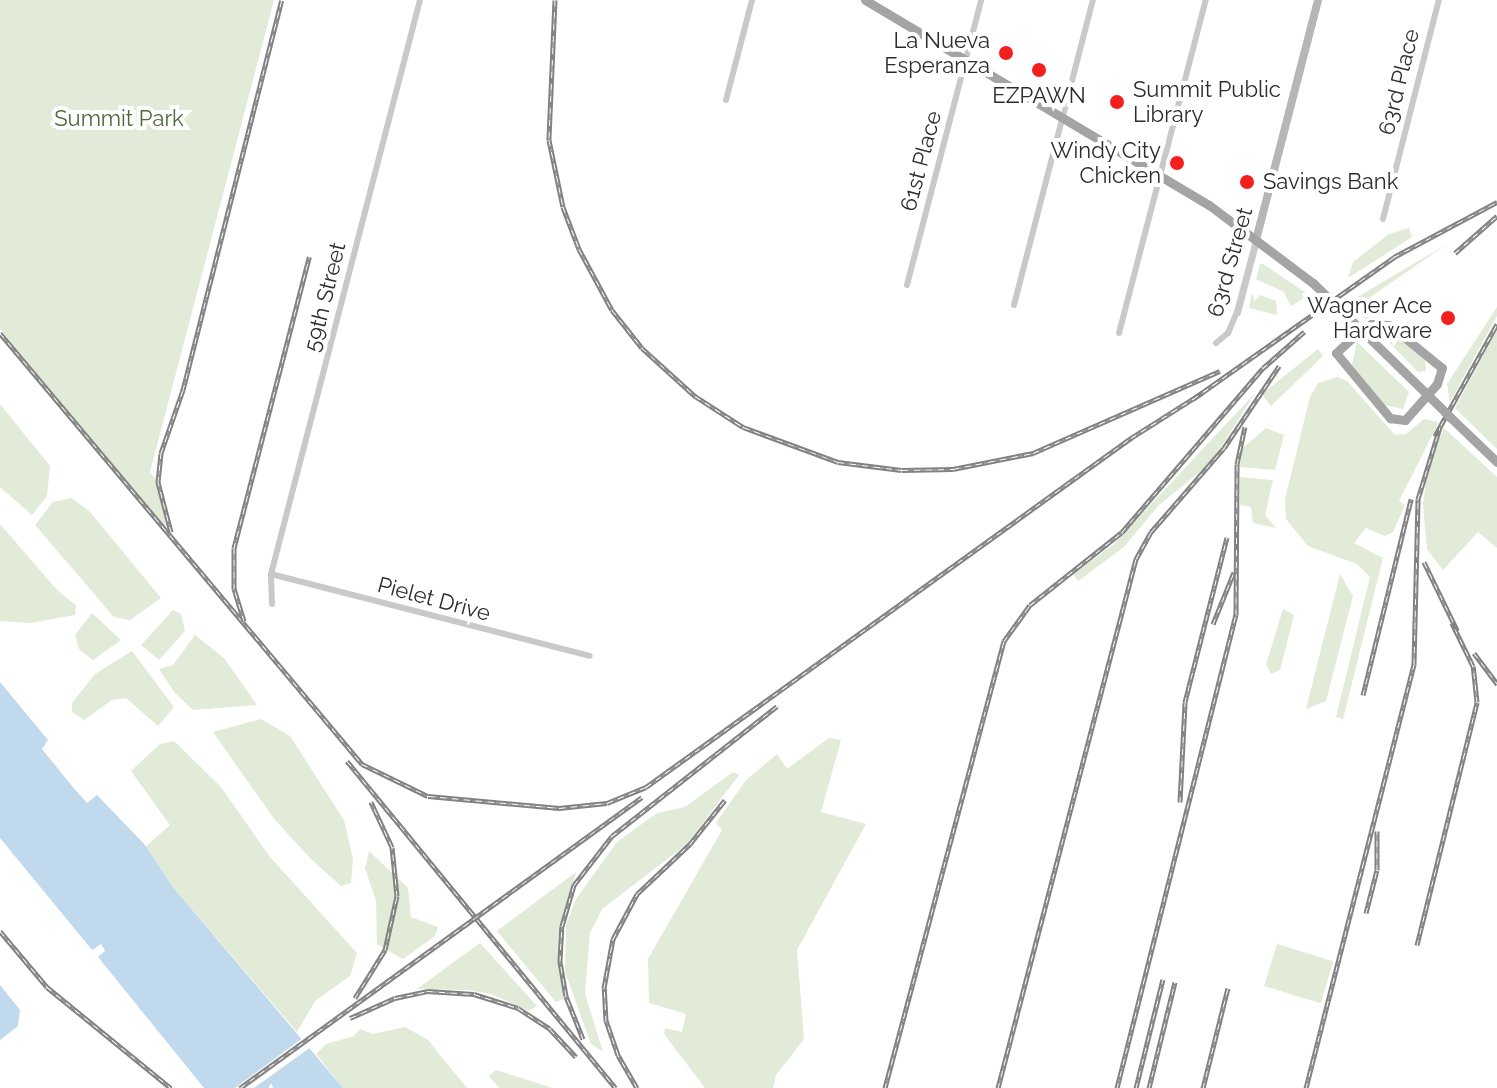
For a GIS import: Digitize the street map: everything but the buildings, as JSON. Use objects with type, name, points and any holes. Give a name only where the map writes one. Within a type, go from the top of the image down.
[{"type":"main road","name":"63rd Street","points":[[1256,240],[1318,0]]},
{"type":"main road","points":[[867,1],[1064,114],[1161,174],[1256,240],[1313,283],[1497,462]]},
{"type":"main road","points":[[1371,324],[1389,325],[1439,364],[1441,378],[1428,395],[1405,420],[1390,418],[1336,353],[1371,324]]},
{"type":"street","name":"59th Street","points":[[272,604],[271,574],[420,0]]},
{"type":"street","points":[[726,100],[752,0]]},
{"type":"street","name":"61st Place","points":[[907,285],[981,0]]},
{"type":"street","points":[[1014,305],[1093,0]]},
{"type":"street","points":[[1119,333],[1206,0]]},
{"type":"street","name":"63rd Place","points":[[1383,219],[1439,0]]},
{"type":"street","name":"63rd Street","points":[[1216,343],[1228,333],[1237,312],[1256,240]]},
{"type":"street","name":"Pielet Drive","points":[[271,574],[590,656]]},
{"type":"green space","name":"Summit Park","points":[[0,0],[274,0],[150,472],[157,481],[167,531],[0,329]]},
{"type":"green space","points":[[1409,228],[1412,237],[1348,278],[1353,262],[1389,234]]},
{"type":"green space","points":[[1447,244],[1366,300],[1374,315],[1366,319],[1349,302]]},
{"type":"green space","points":[[1260,264],[1309,295],[1291,306],[1284,292],[1256,279]]},
{"type":"green space","points":[[1252,293],[1255,301],[1260,295],[1276,301],[1277,315],[1249,308]]},
{"type":"green space","points":[[1497,307],[1497,316],[1450,402],[1447,384]]},
{"type":"green space","points":[[1376,329],[1389,331],[1425,360],[1426,371],[1418,372]]},
{"type":"green space","points":[[1497,330],[1497,449],[1455,408]]},
{"type":"green space","points":[[1357,342],[1409,392],[1403,409],[1385,405],[1352,365]]},
{"type":"green space","points":[[1318,349],[1323,356],[1271,406],[1262,394]]},
{"type":"green space","points":[[1337,377],[1347,381],[1395,435],[1406,434],[1424,419],[1439,422],[1399,501],[1405,505],[1393,532],[1385,536],[1366,528],[1354,543],[1383,558],[1343,719],[1336,717],[1370,577],[1357,564],[1308,546],[1286,519],[1285,499],[1310,397],[1318,383]]},
{"type":"green space","points":[[1256,392],[1211,463],[1159,505],[1124,547],[1078,581],[1073,574],[1113,545]]},
{"type":"green space","points":[[0,404],[50,466],[47,496],[32,515],[0,487]]},
{"type":"green space","points":[[1266,428],[1284,435],[1275,470],[1240,467],[1242,449]]},
{"type":"green space","points":[[1444,428],[1497,477],[1497,548],[1478,532],[1443,570],[1427,549],[1423,504],[1428,464]]},
{"type":"green space","points":[[1240,477],[1273,480],[1265,515],[1276,528],[1253,523],[1251,507],[1240,505]]},
{"type":"green space","points":[[71,498],[89,511],[161,598],[130,620],[114,617],[35,525],[53,502]]},
{"type":"green space","points":[[0,524],[58,591],[76,605],[75,615],[30,623],[0,621]]},
{"type":"green space","points":[[1340,574],[1353,596],[1326,701],[1306,709]]},
{"type":"green space","points":[[1283,609],[1294,615],[1280,670],[1271,674],[1266,665]]},
{"type":"green space","points":[[173,610],[181,614],[185,631],[159,660],[141,645]]},
{"type":"green space","points":[[92,613],[121,640],[93,660],[79,649],[75,635]]},
{"type":"green space","points":[[195,635],[224,658],[257,705],[193,710],[175,693],[159,669],[173,665]]},
{"type":"green space","points":[[132,651],[174,707],[158,726],[126,698],[112,700],[84,720],[72,712],[72,703],[95,674]]},
{"type":"green space","points":[[261,719],[290,736],[344,820],[353,859],[351,883],[341,886],[275,820],[213,732]]},
{"type":"green space","points":[[829,738],[841,740],[821,812],[866,824],[797,950],[804,1039],[776,1075],[773,1088],[705,1088],[664,1034],[665,1028],[682,1032],[686,1014],[649,1003],[648,959],[722,830],[716,823],[746,780],[777,754],[787,769]]},
{"type":"green space","points":[[174,741],[221,787],[270,857],[357,953],[350,976],[315,1001],[297,1032],[172,886],[146,846],[170,825],[131,771],[160,744]]},
{"type":"green space","points":[[733,772],[739,775],[687,844],[602,909],[590,933],[585,994],[603,1052],[591,1044],[565,972],[566,924],[576,899],[617,842],[657,813],[685,807]]},
{"type":"green space","points":[[369,851],[408,888],[411,917],[438,927],[435,936],[403,959],[377,944],[376,901],[365,868]]},
{"type":"green space","points":[[576,872],[558,938],[564,999],[556,1002],[497,931]]},
{"type":"green space","points":[[480,943],[537,1006],[529,1011],[491,994],[468,990],[417,989]]},
{"type":"green space","points":[[1277,944],[1333,961],[1321,1003],[1264,986]]},
{"type":"green space","points":[[405,1027],[428,1040],[467,1088],[343,1088],[316,1054],[326,1044],[354,1036],[360,1029],[373,1034]]},
{"type":"green space","points":[[496,1070],[553,1088],[499,1088],[489,1076]]},
{"type":"water","points":[[0,682],[48,740],[42,749],[72,786],[87,803],[97,795],[146,846],[172,886],[343,1088],[273,1088],[271,1083],[269,1088],[204,1088],[98,957],[105,951],[101,944],[92,950],[0,838]]},
{"type":"water","points":[[0,985],[20,1010],[18,1026],[0,1040]]},
{"type":"pier","points":[[304,1037],[311,1047],[254,1088],[235,1088]]},
{"type":"railway","points":[[171,532],[158,482],[161,453],[183,390],[282,0]]},
{"type":"railway","points":[[555,0],[549,140],[563,207],[579,249],[612,310],[642,348],[695,396],[743,427],[838,462],[902,470],[953,469],[1033,453],[1220,371]]},
{"type":"railway","points":[[1193,399],[1394,257],[1497,202]]},
{"type":"railway","points":[[1455,253],[1497,216]]},
{"type":"railway","points":[[244,621],[234,589],[234,548],[309,257]]},
{"type":"railway","points":[[1435,436],[1497,324]]},
{"type":"railway","points":[[885,1088],[1004,641],[1030,605],[1122,532],[1263,368],[1304,332]]},
{"type":"railway","points":[[0,333],[362,764],[428,796],[559,808],[607,803],[646,787],[1131,438],[1202,393]]},
{"type":"railway","points":[[998,1088],[1136,559],[1151,532],[1224,448],[1279,366]]},
{"type":"railway","points":[[1117,1088],[1236,615],[1237,464],[1245,427]]},
{"type":"railway","points":[[1306,1088],[1414,664],[1418,499],[1440,427]]},
{"type":"railway","points":[[1363,695],[1411,499]]},
{"type":"railway","points":[[1180,802],[1185,702],[1227,537]]},
{"type":"railway","points":[[1424,562],[1457,630]]},
{"type":"railway","points":[[1213,624],[1234,572]]},
{"type":"railway","points":[[1417,945],[1477,702],[1473,666],[1452,623]]},
{"type":"railway","points":[[1474,653],[1497,684]]},
{"type":"railway","points":[[583,1039],[566,996],[560,961],[562,926],[574,885],[612,836],[777,706]]},
{"type":"railway","points":[[347,761],[616,1088]]},
{"type":"railway","points":[[240,1088],[642,797]]},
{"type":"railway","points":[[637,1088],[618,1055],[606,1021],[604,988],[613,939],[637,894],[690,844],[725,800]]},
{"type":"railway","points":[[355,998],[385,950],[397,896],[392,847],[371,802]]},
{"type":"railway","points":[[1366,913],[1377,870],[1377,831]]},
{"type":"railway","points":[[0,931],[47,987],[171,1088]]},
{"type":"railway","points":[[1136,1088],[1163,979]]},
{"type":"railway","points":[[1149,1088],[1175,982]]},
{"type":"railway","points":[[1203,1088],[1228,988]]},
{"type":"railway","points":[[350,1018],[395,998],[427,991],[474,994],[518,1008],[550,1029],[576,1057]]},
{"type":"place","name":"La Nueva Esperanza","points":[[1006,53]]},
{"type":"place","name":"EZPAWN","points":[[1039,70]]},
{"type":"place","name":"Summit Public Library","points":[[1117,102]]},
{"type":"place","name":"Windy City Chicken","points":[[1177,163]]},
{"type":"place","name":"Savings Bank","points":[[1247,182]]},
{"type":"place","name":"Wagner Ace Hardware","points":[[1448,318]]}]
